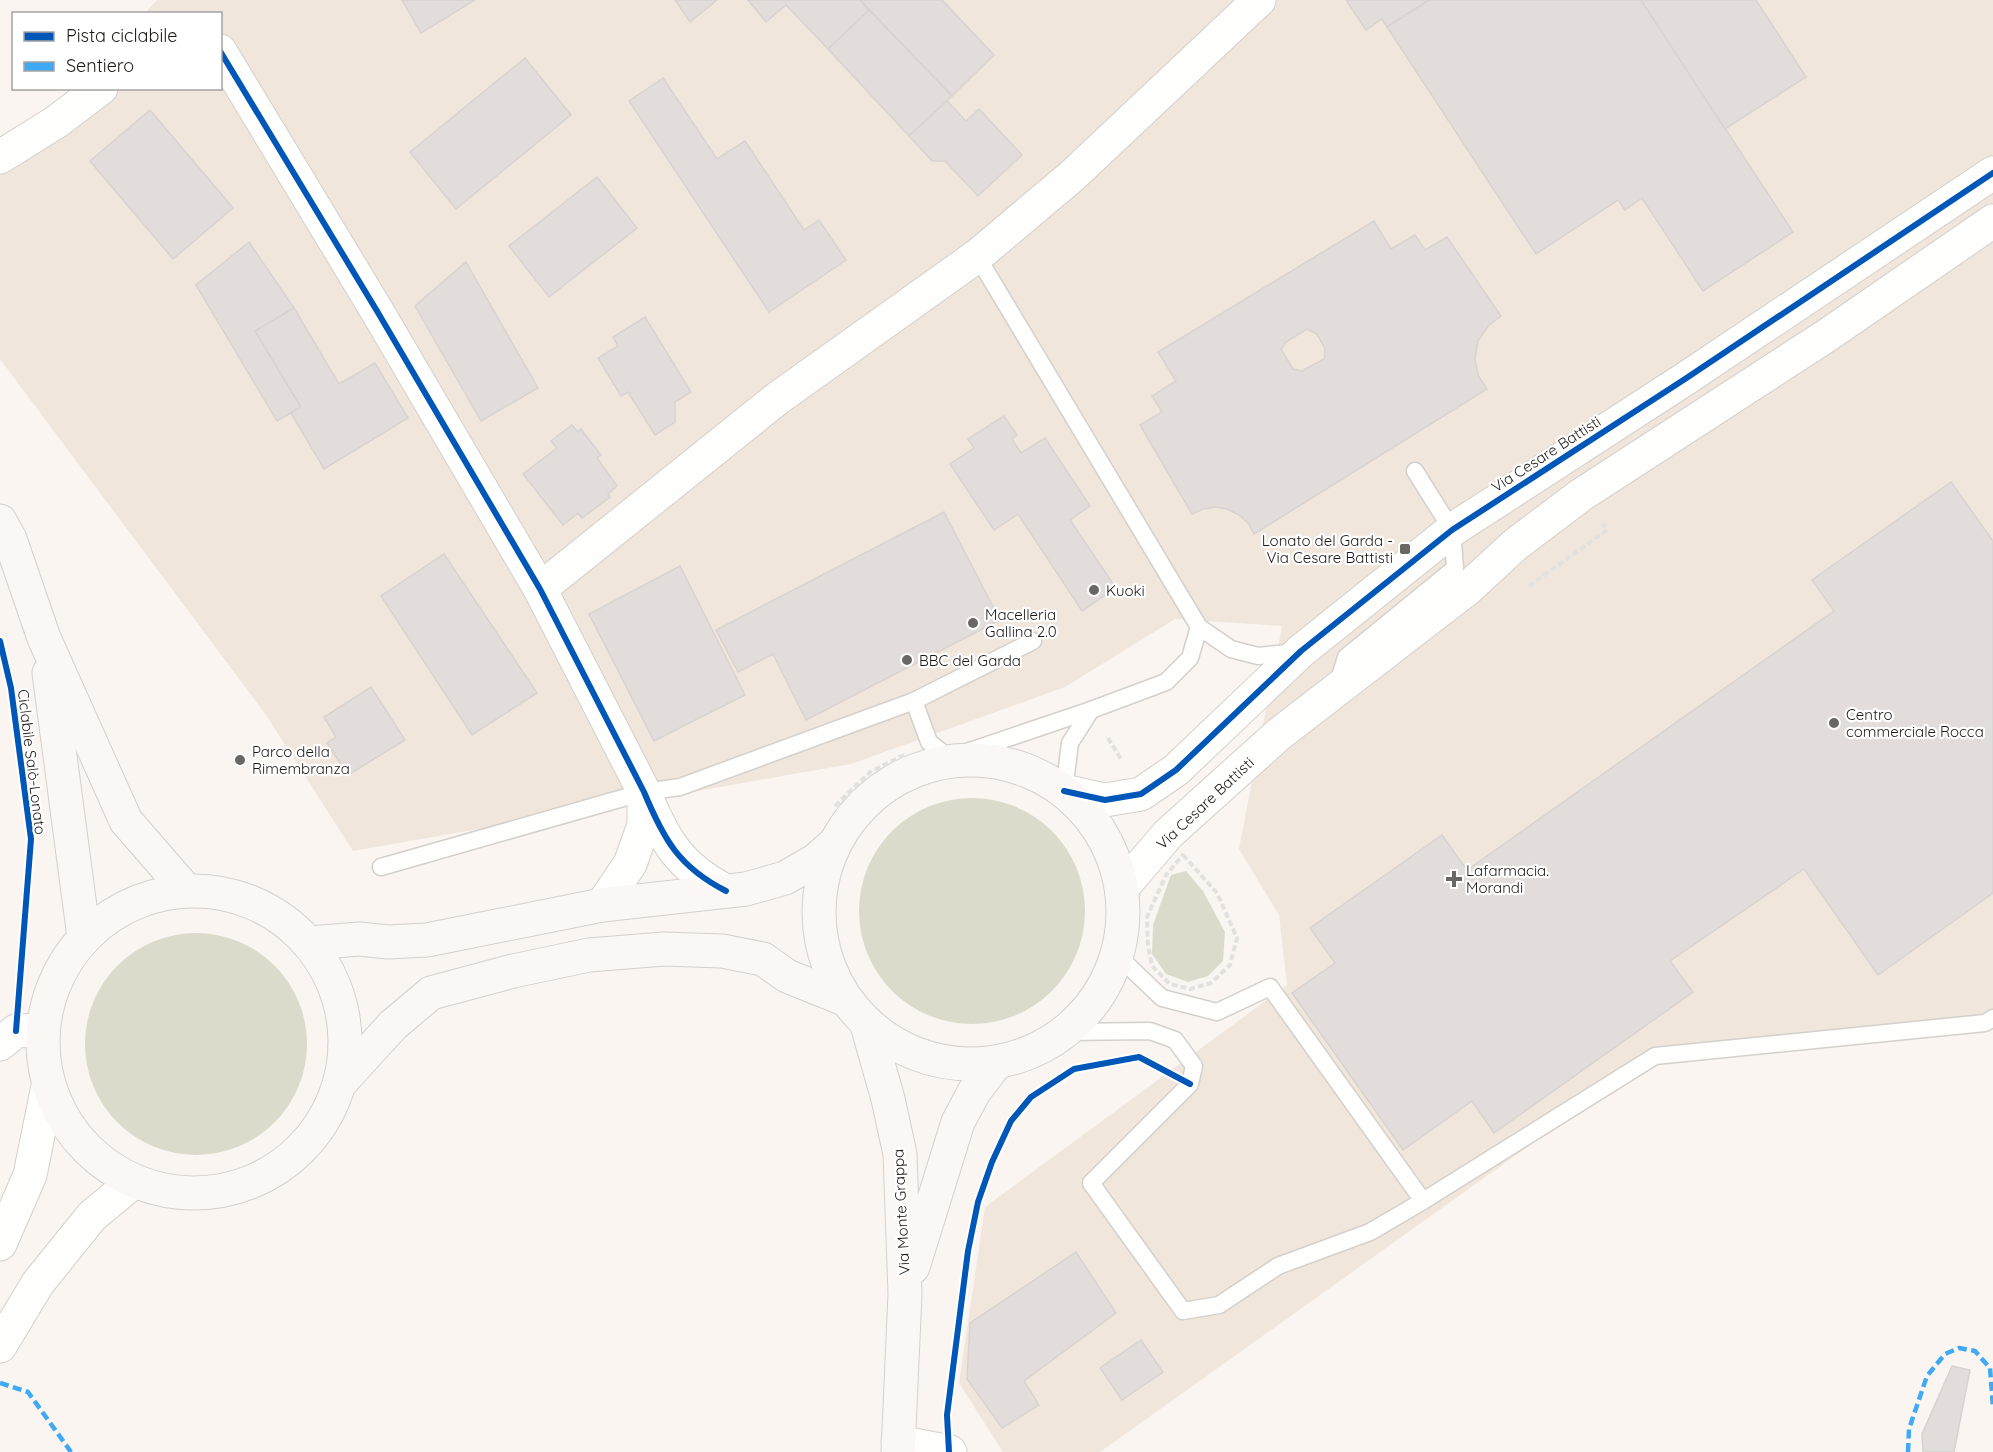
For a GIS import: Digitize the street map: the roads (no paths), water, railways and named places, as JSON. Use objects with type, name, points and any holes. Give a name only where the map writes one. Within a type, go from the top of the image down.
[{"type":"main road","points":[[0,521],[9,539],[44,638],[126,821],[186,890]]},
{"type":"main road","points":[[44,638],[84,937]]},
{"type":"main road","points":[[310,943],[359,939],[388,942],[427,940],[602,905],[746,889],[785,879],[816,860],[835,843],[859,810],[889,784],[939,750],[1030,771],[1064,791],[1091,818],[1111,851],[1122,888],[1123,931],[1117,955],[1093,1005],[1067,1032],[1034,1052],[996,1063],[961,1065],[927,1060],[895,1046],[867,1025],[844,999],[825,959],[819,923],[819,895],[825,868],[835,843]]},
{"type":"main road","points":[[186,890],[232,895],[275,913],[310,943],[335,986],[346,1034],[340,1083],[323,1123],[295,1156],[259,1179],[218,1192],[175,1193],[133,1182],[96,1158],[67,1126],[48,1086],[43,1058],[43,1030],[50,996],[63,965],[84,937],[113,913],[148,897],[186,890]]},
{"type":"main road","points":[[340,1083],[393,1025],[431,993],[513,971],[589,955],[664,949],[722,951],[763,959],[788,976],[844,999]]},
{"type":"main road","name":"Via Monte Grappa","points":[[867,1025],[888,1099],[900,1154],[905,1294],[898,1447]]},
{"type":"main road","name":"Via Monte Grappa","points":[[905,1294],[958,1122],[974,1092],[996,1063]]},
{"type":"street","points":[[540,589],[778,398],[977,256],[1072,176],[1259,0]]},
{"type":"street","points":[[222,54],[383,321],[540,589],[644,792],[659,827],[680,858],[703,879],[726,891]]},
{"type":"street","points":[[0,157],[56,122],[98,90]]},
{"type":"street","name":"Via Cesare Battisti","points":[[1064,791],[1105,800],[1141,794],[1176,770],[1302,651],[1452,530],[1685,379],[1993,173]]},
{"type":"street","name":"Via Cesare Battisti","points":[[1122,888],[1168,834],[1278,735],[1466,590],[1516,544],[1581,495],[1826,336],[1993,221]]},
{"type":"street","points":[[602,905],[630,864],[644,825],[644,792]]},
{"type":"street","points":[[0,1044],[16,1031],[43,1030]]},
{"type":"street","points":[[0,1244],[30,1175],[48,1086]]},
{"type":"street","points":[[0,1346],[38,1283],[92,1216],[133,1182]]},
{"type":"street","points":[[898,1447],[950,1452]]},
{"type":"lane","points":[[977,256],[1199,627],[1231,649],[1258,656],[1302,651]]},
{"type":"lane","points":[[1337,688],[1346,657],[1455,568],[1452,530],[1415,471]]},
{"type":"lane","points":[[914,701],[939,750],[1091,710],[1166,682],[1191,658],[1199,627]]},
{"type":"lane","points":[[381,867],[644,792],[680,787],[914,701],[1033,641]]},
{"type":"lane","points":[[1064,791],[1070,743],[1091,710]]},
{"type":"lane","points":[[1117,955],[1162,998],[1217,1011],[1270,987],[1423,1201]]},
{"type":"lane","points":[[1067,1032],[1150,1030],[1175,1040],[1194,1066],[1190,1084],[1091,1183],[1183,1311],[1219,1305],[1278,1266],[1370,1232],[1655,1056],[1985,1023],[1993,1018]]},
{"type":"place","name":"Lonato del Garda - Via Cesare Battisti","points":[[1405,549]]},
{"type":"place","name":"Kuoki","points":[[1094,590]]},
{"type":"place","name":"Macelleria Gallina 2.0","points":[[973,623]]},
{"type":"place","name":"BBC del Garda","points":[[907,660]]},
{"type":"place","name":"Centro commerciale Rocca","points":[[1834,723]]},
{"type":"place","name":"Parco della Rimembranza","points":[[240,760]]},
{"type":"place","name":"Lafarmacia. Morandi","points":[[1454,879]]}]
